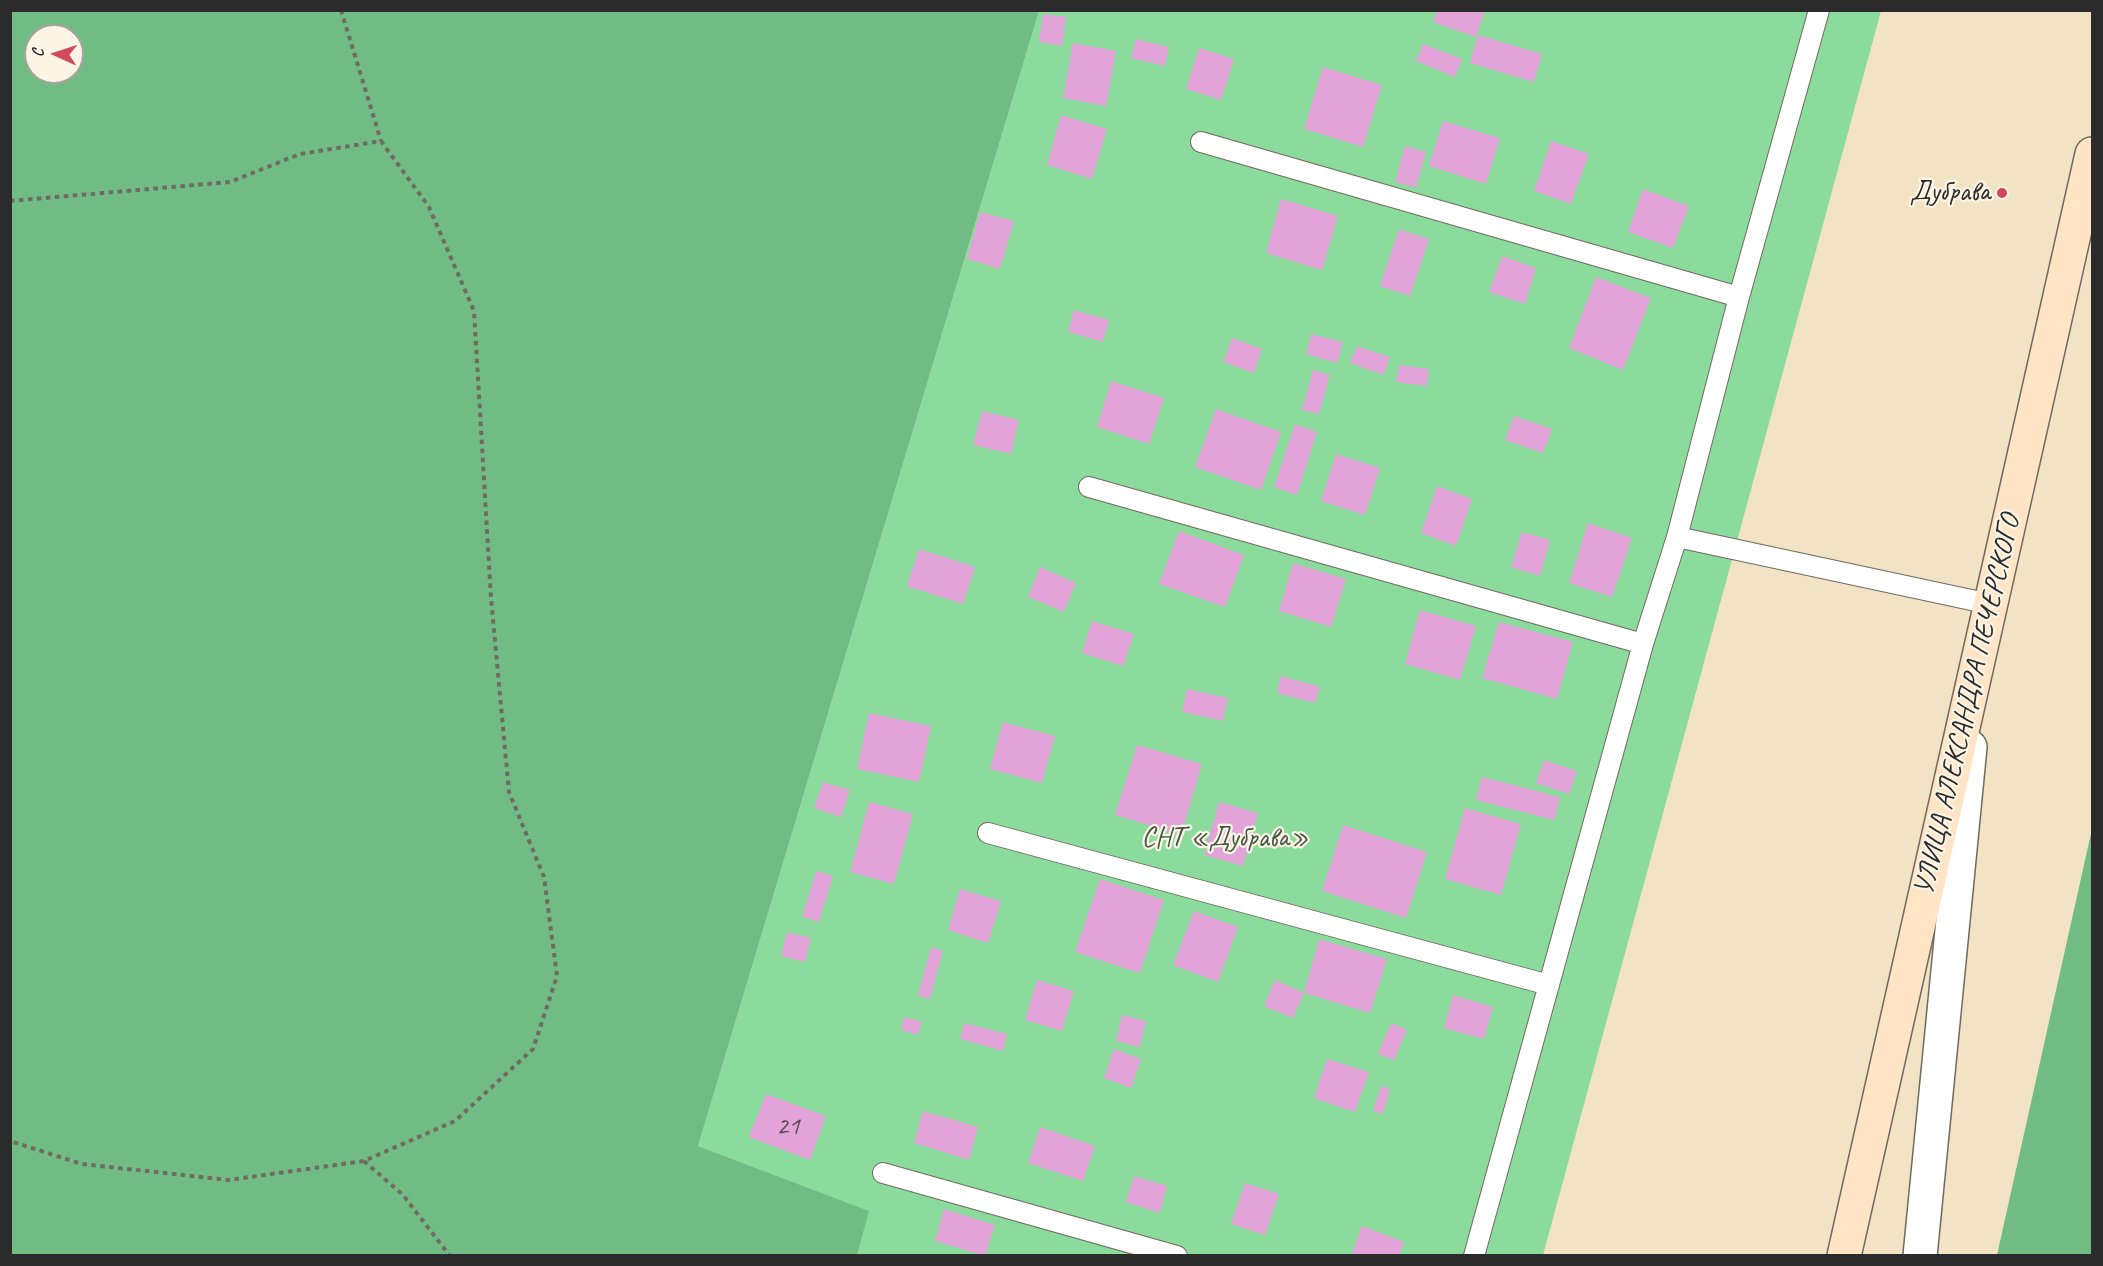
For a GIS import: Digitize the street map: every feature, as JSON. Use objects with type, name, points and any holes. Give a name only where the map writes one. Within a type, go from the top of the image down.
[{"type":"main road","name":"УЛИЦА АЛЕКСАНДРА ПЕЧЕРСКОГО","points":[[1844,1256],[2092,154]]},
{"type":"street","points":[[1920,1256],[1979,656]]},
{"type":"lane","points":[[1474,1256],[1643,644],[1677,537],[1739,297],[1819,10]]},
{"type":"lane","points":[[1201,142],[1739,297]]},
{"type":"lane","points":[[1089,487],[1643,644]]},
{"type":"lane","points":[[1677,537],[1990,604]]},
{"type":"lane","points":[[988,833],[1549,985]]},
{"type":"lane","points":[[883,1173],[1177,1256]]},
{"type":"path","points":[[10,1141],[82,1164],[229,1180],[364,1161],[455,1121],[533,1049],[557,976],[544,877],[509,792],[491,598],[474,311],[429,207],[381,141],[341,10]]},
{"type":"path","points":[[10,201],[230,182],[300,154],[381,141]]},
{"type":"path","points":[[364,1161],[403,1195],[450,1256]]},
{"type":"green space","points":[[10,11],[1039,11],[698,1146],[869,1211],[857,1255],[11,1255]]},
{"type":"green space","name":"СНТ «Дубрава»","points":[[1039,11],[1881,11],[1543,1255],[857,1255],[868,1211],[698,1146]]},
{"type":"green space","points":[[2092,829],[2092,1255],[1997,1255]]},
{"type":"building","points":[[1437,10],[1485,10],[1476,37],[1433,22]]},
{"type":"building","points":[[1043,14],[1066,17],[1062,46],[1039,42]]},
{"type":"building","points":[[1478,35],[1542,54],[1534,82],[1470,63]]},
{"type":"building","points":[[1136,39],[1169,47],[1165,66],[1131,58]]},
{"type":"building","points":[[1073,43],[1116,51],[1106,106],[1063,98]]},
{"type":"building","points":[[1423,44],[1462,59],[1455,77],[1416,61]]},
{"type":"building","points":[[1199,48],[1234,59],[1221,100],[1186,89]]},
{"type":"building","points":[[1323,67],[1382,85],[1363,147],[1304,129]]},
{"type":"building","points":[[1061,115],[1107,129],[1092,179],[1047,165]]},
{"type":"building","points":[[1443,121],[1500,138],[1486,184],[1429,166]]},
{"type":"building","points":[[1551,141],[1589,154],[1571,204],[1534,191]]},
{"type":"building","points":[[1405,146],[1426,152],[1416,188],[1395,182]]},
{"type":"building","points":[[1643,189],[1689,206],[1673,248],[1628,232]]},
{"type":"building","points":[[1281,199],[1338,216],[1322,270],[1266,253]]},
{"type":"building","points":[[980,212],[1014,221],[1000,269],[967,259]]},
{"type":"building","points":[[1399,229],[1429,239],[1410,296],[1380,286]]},
{"type":"building","points":[[1502,256],[1536,268],[1525,304],[1489,292]]},
{"type":"building","points":[[1596,277],[1651,298],[1623,370],[1569,348]]},
{"type":"building","points":[[1074,310],[1109,320],[1103,342],[1068,332]]},
{"type":"building","points":[[1311,334],[1343,342],[1337,363],[1306,354]]},
{"type":"building","points":[[1232,338],[1262,349],[1254,373],[1223,362]]},
{"type":"building","points":[[1357,346],[1390,357],[1384,375],[1350,363]]},
{"type":"building","points":[[1399,365],[1429,369],[1427,386],[1396,382]]},
{"type":"building","points":[[1313,370],[1330,375],[1319,414],[1302,410]]},
{"type":"building","points":[[1111,381],[1164,398],[1149,444],[1097,427]]},
{"type":"building","points":[[1216,409],[1281,432],[1261,490],[1195,467]]},
{"type":"building","points":[[982,411],[1019,420],[1011,454],[973,445]]},
{"type":"building","points":[[1514,416],[1552,429],[1543,453],[1505,440]]},
{"type":"building","points":[[1295,424],[1317,432],[1297,495],[1274,487]]},
{"type":"building","points":[[1336,454],[1380,468],[1365,515],[1321,501]]},
{"type":"building","points":[[1437,486],[1472,499],[1456,546],[1421,533]]},
{"type":"building","points":[[1588,523],[1632,538],[1612,597],[1569,583]]},
{"type":"building","points":[[1179,531],[1244,555],[1225,607],[1159,584]]},
{"type":"building","points":[[1522,532],[1550,540],[1540,576],[1511,567]]},
{"type":"building","points":[[919,549],[975,567],[963,604],[907,586]]},
{"type":"building","points":[[1293,563],[1346,579],[1331,627],[1279,611]]},
{"type":"building","points":[[1040,567],[1076,583],[1064,612],[1028,597]]},
{"type":"building","points":[[1420,610],[1476,626],[1460,680],[1405,664]]},
{"type":"building","points":[[1092,621],[1134,634],[1123,666],[1082,653]]},
{"type":"building","points":[[1499,622],[1573,642],[1557,699],[1482,678]]},
{"type":"building","points":[[1281,676],[1320,687],[1315,703],[1277,693]]},
{"type":"building","points":[[1187,689],[1228,698],[1223,721],[1182,712]]},
{"type":"building","points":[[869,713],[931,726],[919,782],[857,769]]},
{"type":"building","points":[[1003,722],[1055,736],[1042,783],[990,769]]},
{"type":"building","points":[[1137,745],[1202,764],[1181,835],[1115,815]]},
{"type":"building","points":[[1544,760],[1577,771],[1569,794],[1536,783]]},
{"type":"building","points":[[1482,777],[1560,797],[1554,820],[1476,800]]},
{"type":"building","points":[[823,782],[850,790],[841,817],[814,808]]},
{"type":"building","points":[[869,802],[913,814],[894,884],[850,872]]},
{"type":"building","points":[[1219,802],[1258,813],[1243,866],[1204,855]]},
{"type":"building","points":[[1465,808],[1521,824],[1501,895],[1445,879]]},
{"type":"building","points":[[1343,825],[1427,852],[1406,918],[1322,891]]},
{"type":"building","points":[[816,871],[833,876],[819,922],[802,917]]},
{"type":"building","points":[[1100,879],[1164,900],[1140,973],[1075,952]]},
{"type":"building","points":[[960,889],[1001,901],[988,943],[948,930]]},
{"type":"building","points":[[1194,911],[1238,927],[1218,982],[1173,965]]},
{"type":"building","points":[[787,932],[811,938],[805,962],[781,956]]},
{"type":"building","points":[[1319,939],[1387,959],[1370,1013],[1304,993]]},
{"type":"building","points":[[931,947],[943,951],[930,999],[918,996]]},
{"type":"building","points":[[1037,980],[1074,991],[1062,1031],[1025,1020]]},
{"type":"building","points":[[1275,980],[1304,993],[1293,1018],[1264,1006]]},
{"type":"building","points":[[1453,995],[1493,1007],[1484,1039],[1444,1028]]},
{"type":"building","points":[[1122,1015],[1146,1021],[1140,1047],[1116,1041]]},
{"type":"building","points":[[904,1017],[922,1022],[918,1035],[901,1030]]},
{"type":"building","points":[[964,1023],[1007,1034],[1003,1051],[960,1039]]},
{"type":"building","points":[[1391,1023],[1407,1030],[1394,1060],[1378,1054]]},
{"type":"building","points":[[1114,1049],[1141,1059],[1131,1088],[1104,1078]]},
{"type":"building","points":[[1327,1059],[1369,1072],[1355,1112],[1314,1098]]},
{"type":"building","points":[[1381,1086],[1390,1089],[1383,1114],[1373,1111]]},
{"type":"building","points":[[766,1094],[826,1116],[810,1160],[749,1137]]},
{"type":"building","points":[[923,1111],[978,1127],[969,1160],[914,1143]]},
{"type":"building","points":[[1040,1127],[1095,1146],[1083,1181],[1028,1163]]},
{"type":"building","points":[[1134,1176],[1167,1186],[1160,1213],[1126,1202]]},
{"type":"building","points":[[1245,1183],[1279,1194],[1265,1235],[1231,1224]]},
{"type":"building","points":[[944,1209],[995,1225],[985,1256],[935,1241]]},
{"type":"building","points":[[1362,1226],[1404,1242],[1399,1256],[1357,1256],[1352,1253]]},
{"type":"place","name":"Дубрава","points":[[2002,193]]}]
